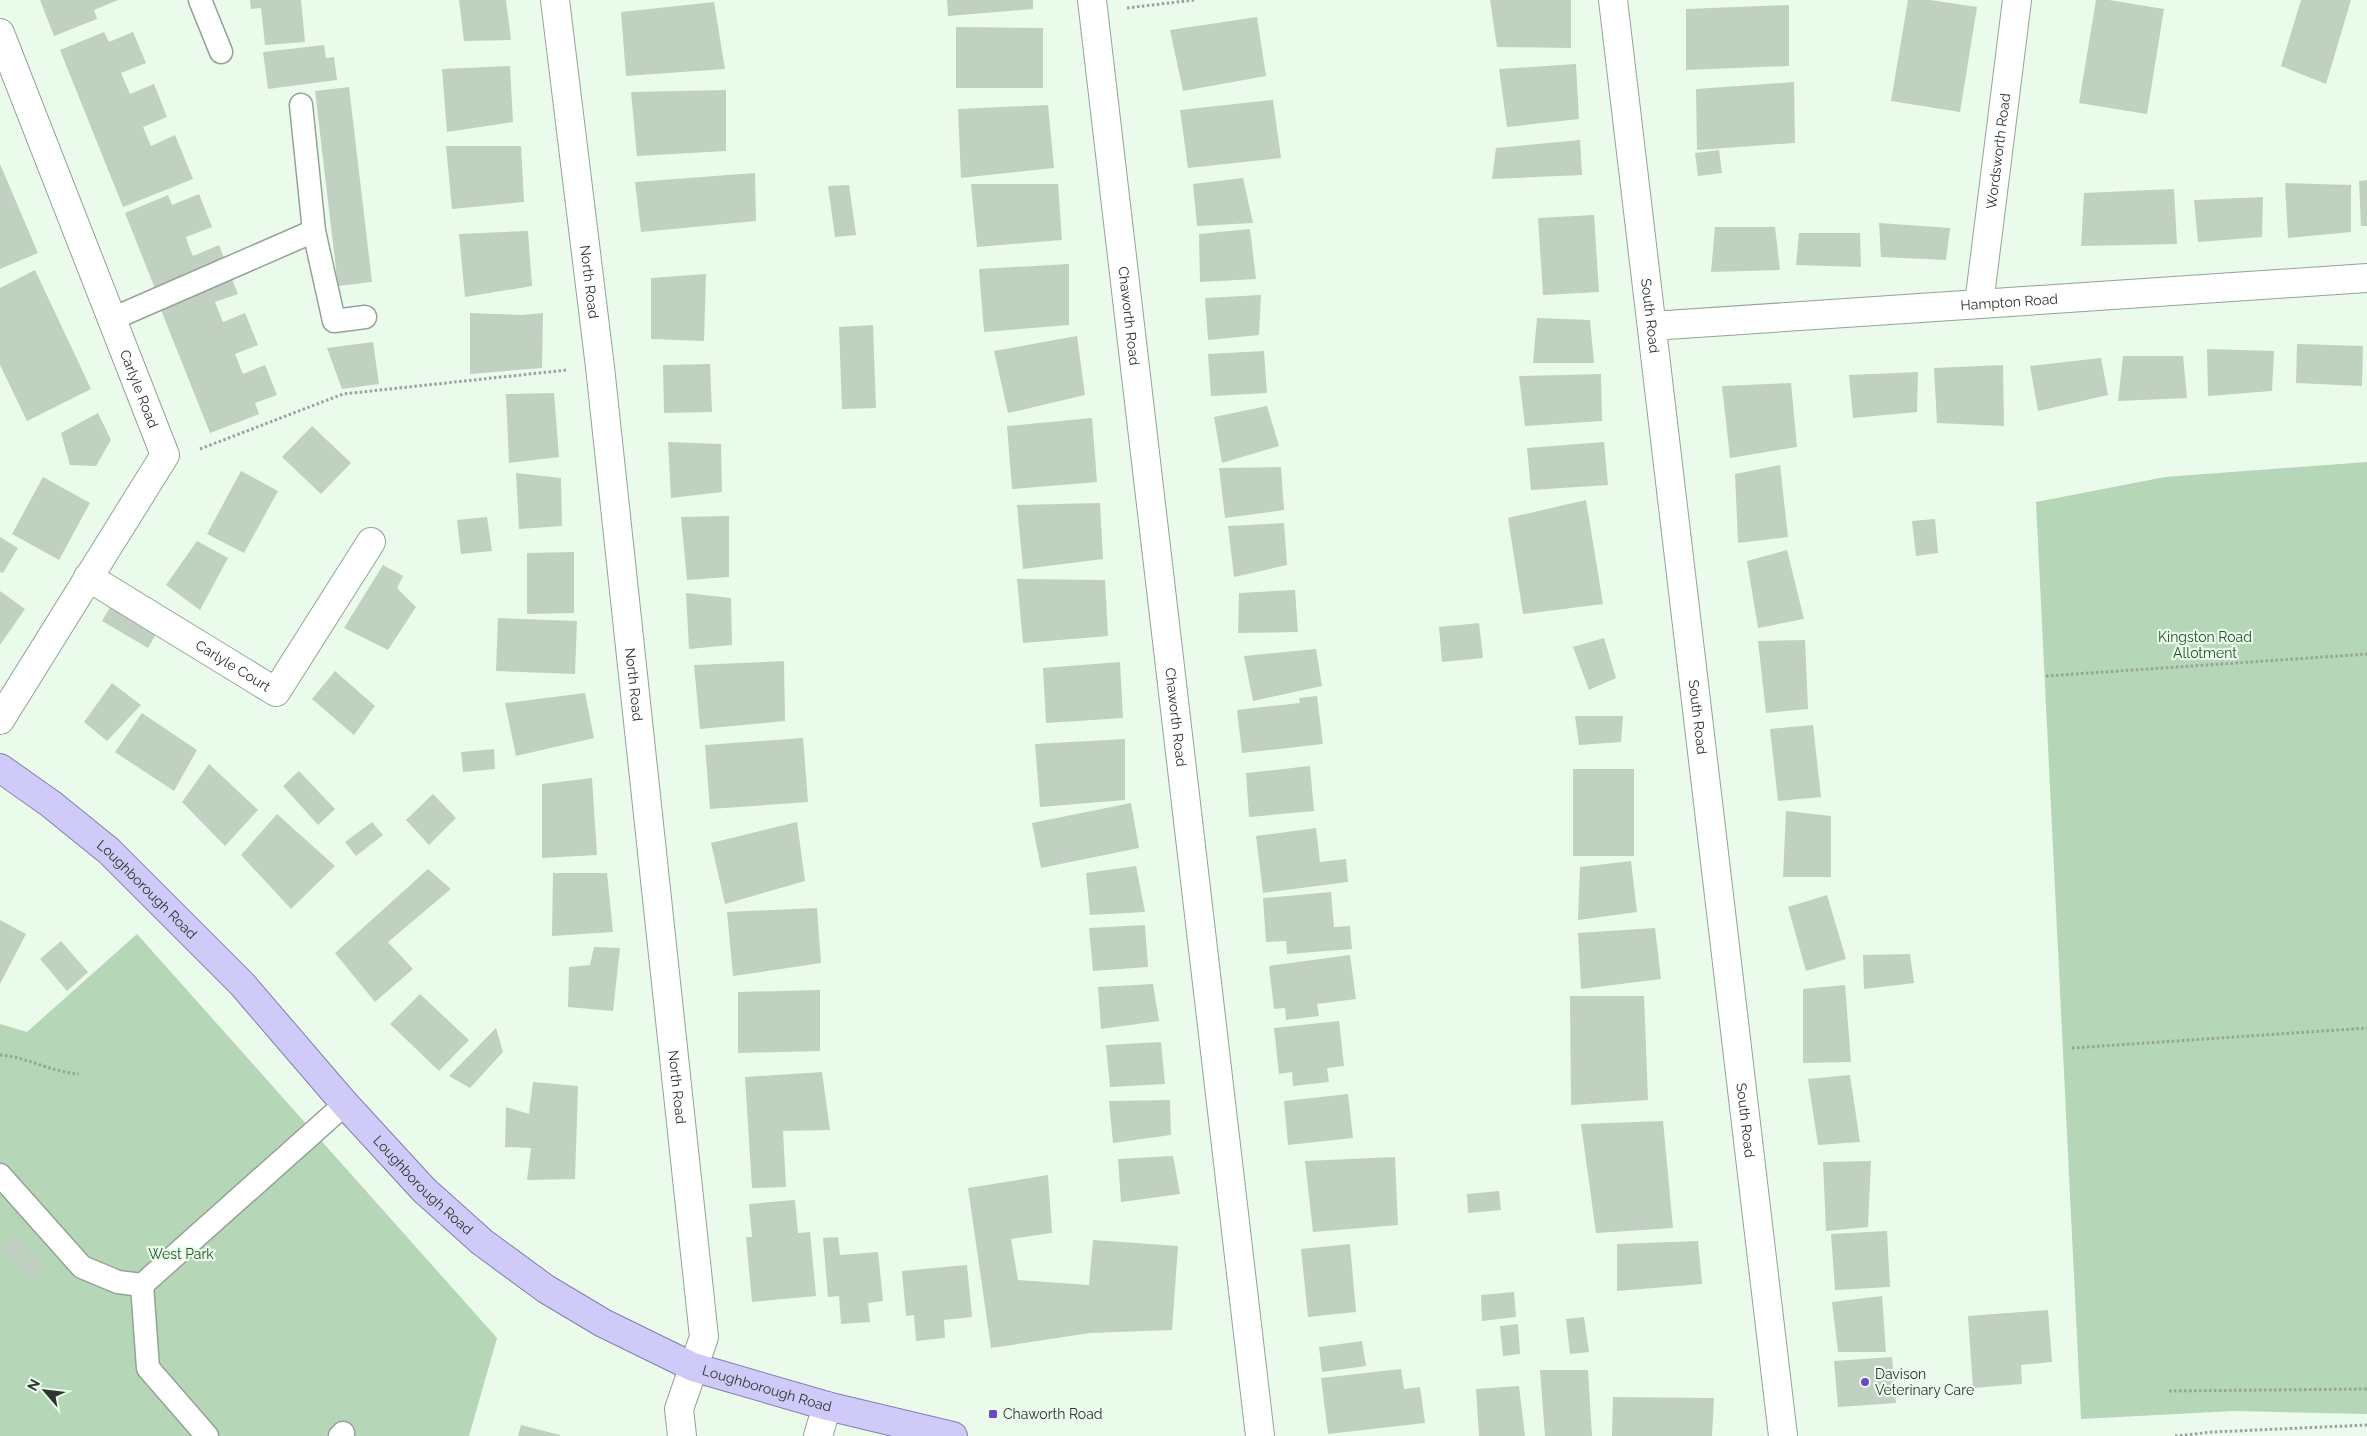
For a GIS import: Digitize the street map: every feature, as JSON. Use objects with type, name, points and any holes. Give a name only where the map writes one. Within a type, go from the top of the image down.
[{"type":"main road","name":"Loughborough Road","points":[[0,768],[51,804],[108,851],[164,904],[242,984],[345,1104],[424,1190],[482,1242],[546,1289],[603,1323],[693,1367],[826,1406],[953,1436]]},
{"type":"street","name":"North Road","points":[[555,0],[600,367],[704,1337],[679,1408],[682,1436]]},
{"type":"street","name":"South Road","points":[[1613,0],[1783,1436]]},
{"type":"street","name":"Wordsworth Road","points":[[1979,304],[2017,0]]},
{"type":"street","name":"Chaworth Road","points":[[1093,6],[1260,1436]]},
{"type":"street","name":"Carlyle Road","points":[[0,33],[165,455]]},
{"type":"street","name":"Hampton Road","points":[[1652,326],[2367,278]]},
{"type":"street","points":[[0,720],[165,455]]},
{"type":"street","name":"Carlyle Court","points":[[88,577],[276,692],[371,542]]},
{"type":"street","points":[[818,1436],[826,1406]]},
{"type":"lane","points":[[200,0],[221,52]]},
{"type":"lane","points":[[301,105],[314,231],[334,322],[365,317]]},
{"type":"lane","points":[[112,319],[314,231]]},
{"type":"lane","points":[[0,1175],[82,1267],[118,1282],[142,1285],[345,1104]]},
{"type":"lane","points":[[142,1285],[148,1368],[206,1436]]},
{"type":"path","points":[[1093,6],[1194,0]]},
{"type":"path","points":[[165,455],[183,456],[343,394],[600,367]]},
{"type":"path","points":[[2046,676],[2367,654]]},
{"type":"path","points":[[2072,1048],[2367,1028]]},
{"type":"path","points":[[0,1055],[15,1056],[68,1073],[79,1074]]},
{"type":"path","points":[[2169,1391],[2367,1389]]},
{"type":"path","points":[[2175,1436],[2213,1432],[2367,1425]]},
{"type":"green space","name":"Kingston Road Allotment","points":[[2367,462],[2367,1414],[2234,1411],[2081,1419],[2036,502],[2165,477]]},
{"type":"green space","name":"West Park","points":[[137,934],[497,1338],[469,1436],[0,1436],[0,1024],[27,1032]]},
{"type":"building","points":[[40,0],[118,0],[94,10],[97,19],[54,36]]},
{"type":"building","points":[[250,0],[301,0],[305,42],[265,45],[261,8],[251,9]]},
{"type":"building","points":[[459,0],[506,0],[511,40],[464,41]]},
{"type":"building","points":[[947,0],[1033,0],[1033,9],[948,16]]},
{"type":"building","points":[[1490,0],[1571,0],[1571,48],[1497,47]]},
{"type":"building","points":[[1908,0],[1930,0],[1977,7],[1960,112],[1891,101]]},
{"type":"building","points":[[2096,0],[2109,0],[2164,9],[2147,114],[2079,103]]},
{"type":"building","points":[[2301,0],[2351,0],[2326,84],[2281,66]]},
{"type":"building","points":[[714,2],[725,69],[626,76],[621,12]]},
{"type":"building","points":[[1789,5],[1789,66],[1686,70],[1686,9]]},
{"type":"building","points":[[1257,17],[1266,76],[1183,91],[1170,30]]},
{"type":"building","points":[[956,27],[1043,28],[1043,88],[956,88]]},
{"type":"building","points":[[104,32],[109,42],[133,32],[146,63],[121,73],[130,94],[154,84],[167,117],[143,127],[151,146],[175,135],[193,179],[123,207],[60,50]]},
{"type":"building","points":[[324,45],[326,58],[334,57],[337,80],[268,89],[263,52]]},
{"type":"building","points":[[1576,64],[1579,119],[1507,127],[1499,69]]},
{"type":"building","points":[[510,66],[513,122],[447,132],[442,69]]},
{"type":"building","points":[[1794,82],[1795,143],[1697,150],[1696,89]]},
{"type":"building","points":[[349,87],[372,282],[338,286],[315,91]]},
{"type":"building","points":[[726,90],[726,151],[637,156],[631,92]]},
{"type":"building","points":[[1273,100],[1281,158],[1188,168],[1180,110]]},
{"type":"building","points":[[1048,105],[1054,168],[961,178],[958,109]]},
{"type":"building","points":[[1580,140],[1582,175],[1492,179],[1496,148]]},
{"type":"building","points":[[446,146],[521,146],[524,202],[452,209]]},
{"type":"building","points":[[1719,150],[1722,173],[1698,176],[1695,153]]},
{"type":"building","points":[[0,164],[38,253],[0,269]]},
{"type":"building","points":[[755,173],[756,221],[641,232],[635,182]]},
{"type":"building","points":[[1243,178],[1253,223],[1197,226],[1193,184]]},
{"type":"building","points":[[2367,180],[2367,226],[2361,226],[2359,181]]},
{"type":"building","points":[[2285,183],[2351,185],[2351,232],[2288,238]]},
{"type":"building","points":[[971,184],[1058,184],[1062,240],[977,247]]},
{"type":"building","points":[[849,185],[856,235],[835,237],[828,186]]},
{"type":"building","points":[[2174,189],[2177,244],[2081,246],[2084,193]]},
{"type":"building","points":[[199,194],[212,227],[186,237],[189,247],[193,256],[219,245],[226,263],[156,291],[125,213],[168,195],[172,205]]},
{"type":"building","points":[[2263,197],[2262,237],[2198,242],[2194,200]]},
{"type":"building","points":[[1594,215],[1599,292],[1543,295],[1538,218]]},
{"type":"building","points":[[1879,223],[1950,228],[1946,260],[1881,257]]},
{"type":"building","points":[[1715,227],[1775,227],[1780,270],[1711,272]]},
{"type":"building","points":[[1250,229],[1256,279],[1200,282],[1199,234]]},
{"type":"building","points":[[528,231],[532,286],[465,297],[459,234]]},
{"type":"building","points":[[1799,233],[1860,233],[1861,267],[1796,265]]},
{"type":"building","points":[[1069,264],[1069,325],[984,332],[979,269]]},
{"type":"building","points":[[35,270],[91,389],[27,421],[0,365],[0,288]]},
{"type":"building","points":[[706,274],[704,341],[651,339],[651,278]]},
{"type":"building","points":[[231,277],[238,294],[215,302],[223,322],[245,313],[258,345],[235,354],[243,374],[265,365],[277,395],[255,403],[259,414],[210,433],[159,305]]},
{"type":"building","points":[[1261,295],[1259,335],[1208,340],[1205,298]]},
{"type":"building","points":[[470,313],[522,315],[543,313],[542,368],[470,374]]},
{"type":"building","points":[[1537,318],[1590,320],[1594,363],[1533,363]]},
{"type":"building","points":[[873,325],[876,408],[842,409],[839,327]]},
{"type":"building","points":[[1077,336],[1085,395],[1008,413],[994,351]]},
{"type":"building","points":[[373,342],[379,384],[342,389],[327,348]]},
{"type":"building","points":[[2297,344],[2363,346],[2362,386],[2296,383]]},
{"type":"building","points":[[2207,349],[2274,351],[2272,391],[2208,396]]},
{"type":"building","points":[[1264,351],[1267,393],[1211,396],[1208,354]]},
{"type":"building","points":[[2123,356],[2183,356],[2187,398],[2118,401]]},
{"type":"building","points":[[2101,358],[2108,395],[2038,411],[2030,366]]},
{"type":"building","points":[[710,364],[712,412],[664,413],[663,365]]},
{"type":"building","points":[[2003,365],[2004,426],[1937,423],[1934,368]]},
{"type":"building","points":[[1918,372],[1917,412],[1853,418],[1849,375]]},
{"type":"building","points":[[1601,374],[1602,421],[1525,426],[1519,376]]},
{"type":"building","points":[[1791,383],[1797,447],[1730,458],[1722,386]]},
{"type":"building","points":[[554,393],[559,457],[509,463],[506,394]]},
{"type":"building","points":[[1267,406],[1279,446],[1222,463],[1214,417]]},
{"type":"building","points":[[98,413],[111,440],[96,466],[70,465],[61,433]]},
{"type":"building","points":[[1092,418],[1097,482],[1012,489],[1007,426]]},
{"type":"building","points":[[312,426],[351,463],[321,494],[282,457]]},
{"type":"building","points":[[668,442],[721,444],[722,492],[671,498]]},
{"type":"building","points":[[1604,442],[1608,485],[1531,490],[1527,448]]},
{"type":"building","points":[[1780,465],[1788,537],[1738,543],[1735,474]]},
{"type":"building","points":[[1281,467],[1284,510],[1225,518],[1219,468]]},
{"type":"building","points":[[241,471],[278,491],[244,553],[207,534]]},
{"type":"building","points":[[516,473],[561,478],[562,526],[519,529]]},
{"type":"building","points":[[43,477],[90,503],[59,560],[12,534]]},
{"type":"building","points":[[1586,500],[1603,604],[1523,614],[1508,518]]},
{"type":"building","points":[[1100,503],[1103,559],[1023,569],[1017,505]]},
{"type":"building","points":[[729,516],[729,577],[687,580],[681,517]]},
{"type":"building","points":[[487,517],[492,551],[461,554],[457,520]]},
{"type":"building","points":[[1935,519],[1938,553],[1916,556],[1912,521]]},
{"type":"building","points":[[1284,523],[1287,565],[1234,577],[1228,526]]},
{"type":"building","points":[[0,537],[18,548],[3,573],[0,572]]},
{"type":"building","points":[[197,541],[228,558],[200,610],[166,585]]},
{"type":"building","points":[[1787,550],[1804,619],[1758,628],[1747,561]]},
{"type":"building","points":[[574,552],[574,613],[527,614],[527,553]]},
{"type":"building","points":[[383,565],[403,576],[397,588],[416,607],[388,650],[344,628]]},
{"type":"building","points":[[1017,579],[1105,580],[1108,636],[1023,643]]},
{"type":"building","points":[[1295,590],[1298,632],[1238,633],[1239,593]]},
{"type":"building","points":[[0,591],[25,609],[0,645]]},
{"type":"building","points":[[686,593],[731,598],[732,645],[689,649]]},
{"type":"building","points":[[112,604],[158,631],[148,648],[102,621]]},
{"type":"building","points":[[498,618],[577,621],[575,674],[496,671]]},
{"type":"building","points":[[1479,623],[1483,658],[1442,662],[1439,627]]},
{"type":"building","points":[[1604,638],[1616,678],[1589,690],[1573,647]]},
{"type":"building","points":[[1805,640],[1808,709],[1766,713],[1758,641]]},
{"type":"building","points":[[1316,649],[1322,686],[1253,701],[1244,656]]},
{"type":"building","points":[[784,661],[785,721],[700,729],[694,665]]},
{"type":"building","points":[[1120,662],[1123,718],[1046,723],[1043,668]]},
{"type":"building","points":[[335,671],[375,706],[354,735],[312,699]]},
{"type":"building","points":[[112,683],[141,705],[107,741],[84,722]]},
{"type":"building","points":[[585,693],[594,738],[516,756],[505,703]]},
{"type":"building","points":[[1317,696],[1323,744],[1242,753],[1237,710],[1300,703],[1299,698]]},
{"type":"building","points":[[142,713],[197,750],[174,791],[115,752]]},
{"type":"building","points":[[1575,716],[1623,716],[1621,742],[1579,745]]},
{"type":"building","points":[[1813,725],[1821,797],[1778,801],[1770,729]]},
{"type":"building","points":[[803,738],[808,802],[710,809],[705,745]]},
{"type":"building","points":[[1125,739],[1125,800],[1040,807],[1035,744]]},
{"type":"building","points":[[494,749],[495,769],[463,772],[461,752]]},
{"type":"building","points":[[209,764],[258,810],[225,846],[182,802]]},
{"type":"building","points":[[1310,766],[1314,811],[1249,817],[1246,773]]},
{"type":"building","points":[[1573,769],[1634,769],[1634,856],[1573,856]]},
{"type":"building","points":[[299,771],[335,809],[318,825],[283,786]]},
{"type":"building","points":[[592,778],[597,855],[542,858],[542,784]]},
{"type":"building","points":[[433,794],[456,818],[429,845],[406,820]]},
{"type":"building","points":[[1131,803],[1139,848],[1041,868],[1032,823]]},
{"type":"building","points":[[1786,811],[1831,816],[1831,877],[1783,877]]},
{"type":"building","points":[[277,814],[335,866],[291,909],[241,855]]},
{"type":"building","points":[[372,822],[383,835],[356,856],[345,842]]},
{"type":"building","points":[[797,822],[805,881],[725,904],[711,843]]},
{"type":"building","points":[[1316,828],[1320,862],[1346,859],[1348,882],[1263,893],[1256,836]]},
{"type":"building","points":[[1631,861],[1637,912],[1578,920],[1580,867]]},
{"type":"building","points":[[1136,866],[1145,912],[1090,915],[1086,873]]},
{"type":"building","points":[[428,869],[451,889],[388,942],[413,969],[375,1002],[335,953]]},
{"type":"building","points":[[553,873],[607,873],[613,932],[552,936]]},
{"type":"building","points":[[1331,892],[1334,927],[1350,926],[1352,949],[1287,954],[1286,941],[1266,942],[1263,898]]},
{"type":"building","points":[[1827,895],[1846,959],[1806,971],[1788,907]]},
{"type":"building","points":[[817,908],[821,963],[733,976],[727,912]]},
{"type":"building","points":[[0,920],[26,934],[0,984]]},
{"type":"building","points":[[1145,925],[1148,967],[1093,971],[1089,928]]},
{"type":"building","points":[[1655,928],[1661,979],[1581,989],[1578,933]]},
{"type":"building","points":[[61,941],[88,972],[67,991],[40,959]]},
{"type":"building","points":[[594,947],[620,948],[613,1011],[568,1007],[569,967],[590,965]]},
{"type":"building","points":[[1910,954],[1914,983],[1864,989],[1863,955]]},
{"type":"building","points":[[1350,955],[1356,999],[1317,1004],[1319,1016],[1286,1020],[1285,1008],[1274,1009],[1269,966]]},
{"type":"building","points":[[1153,984],[1159,1021],[1101,1029],[1098,987]]},
{"type":"building","points":[[1845,985],[1851,1062],[1803,1063],[1803,989]]},
{"type":"building","points":[[820,990],[820,1051],[738,1053],[738,992]]},
{"type":"building","points":[[420,994],[469,1040],[439,1071],[390,1024]]},
{"type":"building","points":[[1570,996],[1644,996],[1648,1100],[1571,1105]]},
{"type":"building","points":[[1339,1021],[1344,1066],[1327,1068],[1329,1082],[1293,1086],[1292,1072],[1279,1074],[1274,1028]]},
{"type":"building","points":[[496,1028],[503,1052],[470,1088],[449,1076]]},
{"type":"building","points":[[1161,1042],[1165,1084],[1110,1087],[1106,1045]]},
{"type":"building","points":[[822,1072],[830,1130],[783,1131],[786,1187],[752,1188],[745,1077]]},
{"type":"building","points":[[1850,1075],[1860,1142],[1818,1145],[1808,1079]]},
{"type":"building","points":[[533,1082],[578,1086],[575,1179],[527,1180],[531,1148],[505,1147],[506,1107],[529,1114]]},
{"type":"building","points":[[1348,1094],[1353,1138],[1288,1145],[1284,1101]]},
{"type":"building","points":[[1170,1100],[1171,1135],[1113,1143],[1109,1101]]},
{"type":"building","points":[[1663,1121],[1673,1228],[1596,1233],[1581,1124]]},
{"type":"building","points":[[1173,1156],[1180,1194],[1121,1202],[1118,1159]]},
{"type":"building","points":[[1395,1157],[1398,1225],[1313,1232],[1305,1161]]},
{"type":"building","points":[[1871,1161],[1868,1227],[1826,1231],[1823,1162]]},
{"type":"building","points":[[1048,1175],[1052,1233],[1011,1239],[1018,1280],[1089,1285],[1093,1240],[1178,1246],[1172,1330],[1090,1333],[991,1348],[968,1188]]},
{"type":"building","points":[[1499,1191],[1501,1210],[1468,1213],[1467,1194]]},
{"type":"building","points":[[795,1200],[798,1233],[810,1232],[816,1296],[752,1302],[746,1237],[752,1237],[749,1204]]},
{"type":"building","points":[[1887,1231],[1890,1287],[1835,1290],[1831,1234]]},
{"type":"building","points":[[14,1234],[46,1268],[31,1283],[0,1250]]},
{"type":"building","points":[[838,1237],[840,1255],[878,1252],[883,1301],[868,1303],[870,1322],[841,1324],[839,1296],[828,1297],[823,1238]]},
{"type":"building","points":[[1698,1241],[1702,1284],[1617,1291],[1617,1244]]},
{"type":"building","points":[[1350,1244],[1356,1312],[1308,1317],[1301,1249]]},
{"type":"building","points":[[967,1265],[972,1317],[944,1320],[945,1338],[916,1341],[914,1315],[906,1316],[902,1271]]},
{"type":"building","points":[[1514,1292],[1516,1317],[1482,1321],[1481,1295]]},
{"type":"building","points":[[1882,1296],[1886,1352],[1838,1352],[1832,1302]]},
{"type":"building","points":[[2048,1310],[2052,1362],[2021,1365],[2022,1384],[1973,1388],[1968,1316]]},
{"type":"building","points":[[1584,1317],[1589,1352],[1570,1354],[1566,1319]]},
{"type":"building","points":[[1518,1324],[1520,1354],[1503,1356],[1500,1326]]},
{"type":"building","points":[[1362,1341],[1366,1366],[1322,1372],[1319,1347]]},
{"type":"building","name":"Davison Veterinary Care","points":[[1892,1357],[1896,1403],[1838,1407],[1834,1361]]},
{"type":"building","points":[[1401,1369],[1404,1389],[1420,1387],[1425,1423],[1328,1434],[1321,1378]]},
{"type":"building","points":[[1540,1370],[1588,1370],[1592,1436],[1545,1436]]},
{"type":"building","points":[[1519,1386],[1525,1436],[1479,1436],[1476,1389]]},
{"type":"building","points":[[1613,1397],[1714,1398],[1712,1436],[1612,1436]]},
{"type":"building","points":[[521,1425],[560,1435],[560,1436],[518,1436]]},
{"type":"place","name":"Davison Veterinary Care","points":[[1865,1382]]},
{"type":"place","name":"Chaworth Road","points":[[993,1414]]}]
